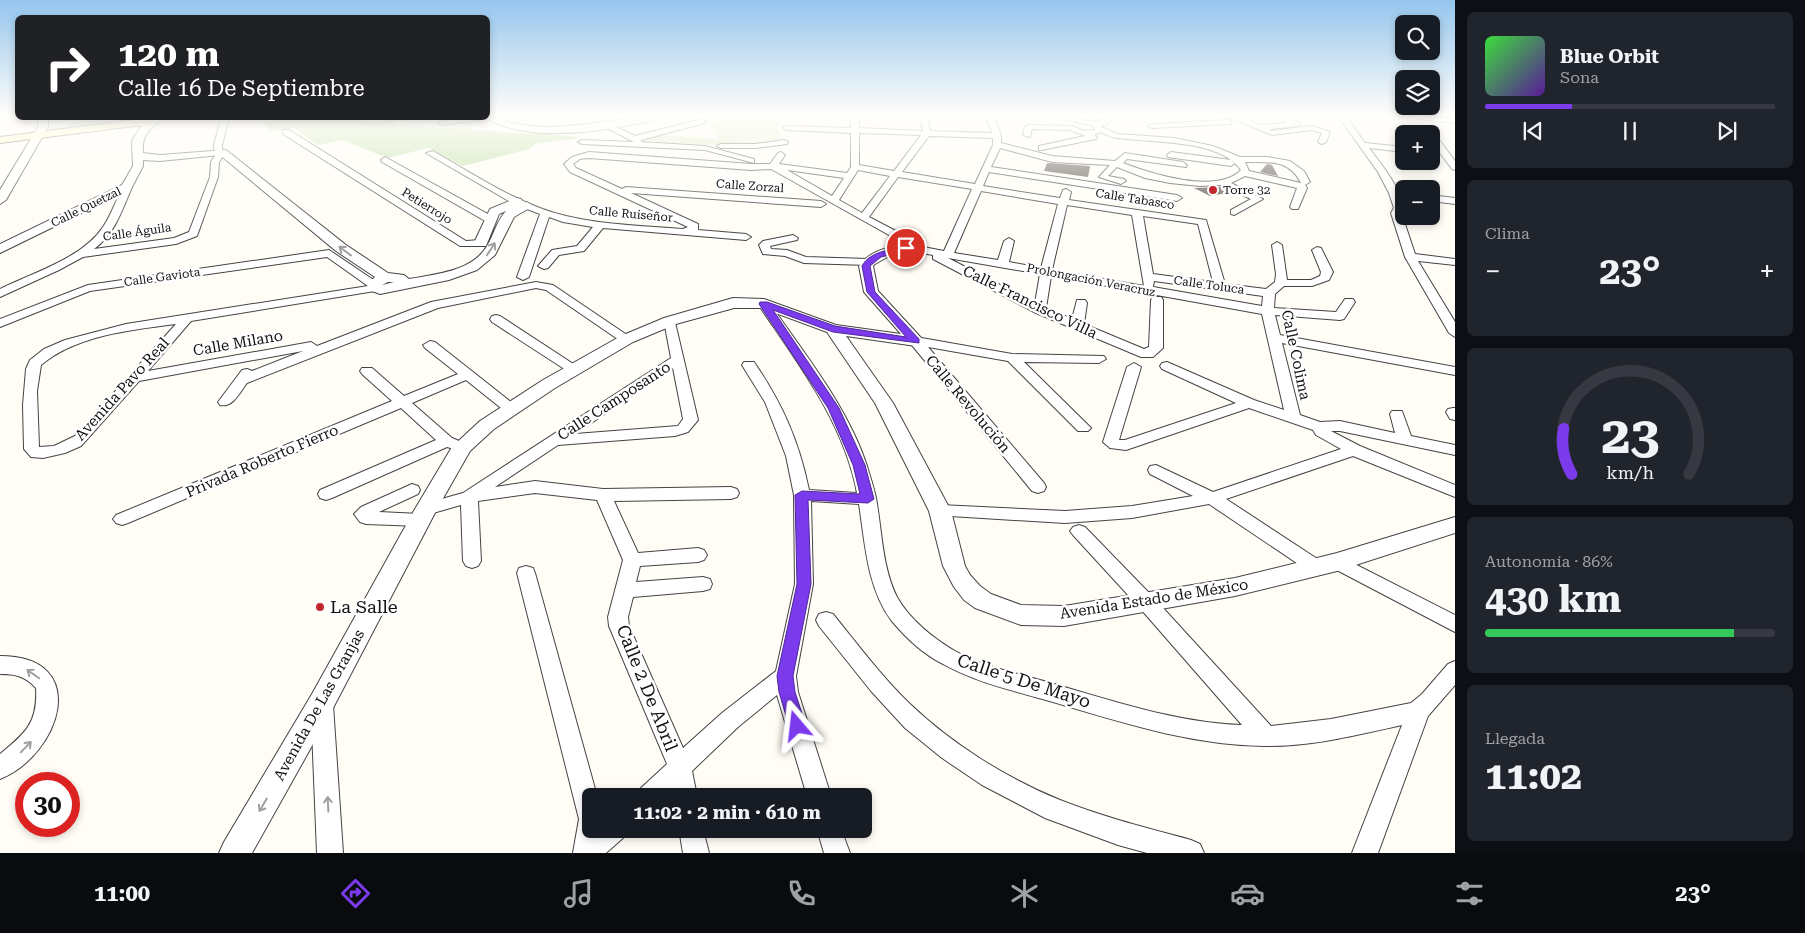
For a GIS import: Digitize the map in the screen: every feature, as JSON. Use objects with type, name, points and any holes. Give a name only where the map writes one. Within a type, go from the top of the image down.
[{"type":"street","points":[[0,179],[16,156]]},
{"type":"street","points":[[0,200],[21,156]]},
{"type":"street","name":"Calle Quetzal","points":[[0,249],[127,187],[138,161],[138,156]]},
{"type":"street","name":"Petierrojo","points":[[324,156],[464,244],[481,243]]},
{"type":"street","name":"Calle Ruiseñor","points":[[435,156],[522,204],[563,219],[600,225],[746,237]]},
{"type":"street","points":[[586,156],[577,158],[568,164],[573,170],[694,226],[694,228],[687,231]]},
{"type":"street","points":[[600,156],[751,167],[773,166],[850,176]]},
{"type":"street","points":[[732,156],[762,166]]},
{"type":"street","points":[[773,166],[781,156]]},
{"type":"street","points":[[834,201],[855,167],[855,156]]},
{"type":"street","points":[[863,218],[911,156]]},
{"type":"street","points":[[948,254],[992,156]]},
{"type":"street","points":[[1032,156],[1035,159]]},
{"type":"street","points":[[1035,159],[1042,156]]},
{"type":"street","points":[[1059,156],[1090,157],[1151,173],[1180,178],[1217,177],[1228,174],[1239,161]]},
{"type":"street","points":[[1135,184],[1102,177],[1106,172],[1119,164],[1125,156],[1182,165]]},
{"type":"street","points":[[1196,156],[1239,161],[1280,160],[1304,176],[1305,182]]},
{"type":"street","points":[[1222,156],[1239,161],[1264,156]]},
{"type":"street","points":[[1235,156],[1245,171],[1301,186],[1302,188],[1295,207]]},
{"type":"street","points":[[1369,156],[1395,189]]},
{"type":"street","points":[[1446,156],[1455,167]]},
{"type":"street","points":[[216,157],[224,167],[329,253],[387,283]]},
{"type":"street","name":"Calle Águila","points":[[80,254],[176,241],[193,234],[214,177],[216,157]]},
{"type":"street","points":[[138,161],[196,160],[229,157],[387,283]]},
{"type":"street","points":[[1004,159],[1093,160],[1119,164],[1160,178],[1199,183],[1235,179],[1245,171]]},
{"type":"street","points":[[385,160],[492,220]]},
{"type":"street","name":"Calle Francisco Villa","points":[[773,166],[920,250],[1077,327],[1134,351],[1148,354],[1156,348],[1153,296]]},
{"type":"street","name":"Calle Tabasco","points":[[855,167],[1064,202],[1202,222],[1220,286]]},
{"type":"street","points":[[987,169],[1177,198]]},
{"type":"street","points":[[1040,310],[1046,271],[1068,180]]},
{"type":"street","points":[[1220,182],[1258,199],[1234,212]]},
{"type":"street","points":[[0,293],[80,254],[102,236],[127,187]]},
{"type":"street","name":"Calle Zorzal","points":[[617,189],[821,204]]},
{"type":"street","points":[[1153,296],[1148,277],[1141,214],[1157,195]]},
{"type":"street","points":[[1440,199],[1455,201]]},
{"type":"street","name":"Avenida Pavo Real","points":[[387,283],[450,276],[483,259],[490,252],[509,215],[522,204]]},
{"type":"street","name":"Avenida Pavo Real","points":[[186,320],[80,438],[72,444],[47,454],[37,453],[32,450],[30,371],[39,359],[58,348],[89,337],[387,283],[437,272],[462,264],[469,258],[481,243],[494,212],[522,204]]},
{"type":"street","points":[[523,277],[545,213]]},
{"type":"street","points":[[544,266],[556,252],[578,250],[600,225]]},
{"type":"street","points":[[1406,225],[1415,257],[1454,328]]},
{"type":"street","points":[[793,238],[764,245],[767,252],[787,253],[804,260],[868,262],[893,251],[920,250]]},
{"type":"street","points":[[1003,263],[1009,241]]},
{"type":"street","points":[[1276,245],[1282,283],[1312,283],[1325,278],[1327,272],[1317,250]]},
{"type":"street","name":"Prolongación Veracruz","points":[[920,250],[1046,271],[1153,296],[1268,311],[1340,316],[1349,302]]},
{"type":"street","name":"Calle Gaviota","points":[[0,323],[88,288],[329,253]]},
{"type":"street","points":[[1415,257],[1455,262]]},
{"type":"street","name":"Calle Revolución","points":[[868,262],[866,266],[871,292],[916,341],[1038,487]]},
{"type":"street","name":"Calle Toluca","points":[[1148,277],[1269,293]]},
{"type":"street","name":"Calle Colima","points":[[1282,283],[1269,293],[1268,311],[1276,338],[1293,418]]},
{"type":"street","name":"Calle Milano","points":[[241,380],[435,305],[536,284],[555,290],[627,338]]},
{"type":"street","points":[[1077,327],[1081,303]]},
{"type":"street","name":"Avenida De Las Granjas","points":[[235,853],[322,702],[423,515],[454,444],[627,338],[670,320],[733,304],[764,304],[833,329],[1012,358],[1099,359]]},
{"type":"street","name":"Calle 5 De Mayo","points":[[764,304],[834,408],[859,465],[868,499],[882,584],[889,598],[896,611],[926,643],[950,658],[979,670],[1017,682],[1168,724],[1215,733],[1266,736],[1356,724],[1419,710]]},
{"type":"street","points":[[496,319],[574,369]]},
{"type":"street","name":"Calle Camposanto","points":[[551,441],[675,431],[682,429],[691,420],[670,320]]},
{"type":"street","name":"Avenida Estado de México","points":[[833,329],[884,403],[940,511],[954,566],[962,581],[983,602],[1021,615],[1064,616],[1235,587],[1327,564],[1455,525]]},
{"type":"street","points":[[1276,338],[1455,371]]},
{"type":"street","name":"Calle Milano","points":[[133,378],[348,339]]},
{"type":"street","points":[[430,346],[511,408]]},
{"type":"street","points":[[225,402],[260,356]]},
{"type":"street","points":[[1012,358],[1083,428]]},
{"type":"street","name":"Calle Camposanto","points":[[469,497],[551,441],[677,360]]},
{"type":"street","points":[[749,364],[772,402],[794,456],[802,495],[804,584],[785,676],[787,692],[817,788]]},
{"type":"street","points":[[1167,366],[1249,403],[1319,427],[1340,426],[1455,450]]},
{"type":"street","points":[[1134,367],[1111,437],[1111,442],[1115,445],[1126,446],[1249,403]]},
{"type":"street","points":[[326,494],[454,444],[367,371]]},
{"type":"street","name":"Privada Roberto Fierro","points":[[122,519],[469,374]]},
{"type":"street","points":[[1397,414],[1404,439]]},
{"type":"street","points":[[1319,427],[1321,432],[1354,450],[1455,491]]},
{"type":"street","points":[[940,511],[1065,517],[1098,516],[1212,498],[1354,450]]},
{"type":"street","points":[[1156,470],[1212,498],[1327,564],[1455,624]]},
{"type":"street","points":[[412,490],[363,514],[366,518],[423,515],[469,497],[535,487],[603,495],[731,493]]},
{"type":"street","points":[[603,495],[632,560],[698,555]]},
{"type":"street","points":[[802,495],[868,499]]},
{"type":"street","points":[[469,497],[472,561]]},
{"type":"street","points":[[1080,530],[1266,736]]},
{"type":"street","name":"Calle 2 De Abril","points":[[632,560],[618,617],[618,626],[680,767],[684,788]]},
{"type":"street","points":[[526,573],[591,818],[587,853]]},
{"type":"street","points":[[626,590],[703,584]]},
{"type":"street","points":[[826,620],[885,692],[913,721],[952,751],[998,782],[1035,802],[1075,818],[1191,853]]},
{"type":"street","points":[[0,665],[18,664],[36,674],[46,684],[48,698],[42,727],[26,747],[0,768]]},
{"type":"street","points":[[1365,853],[1419,710],[1455,670]]},
{"type":"street","points":[[658,788],[730,720],[785,676]]},
{"type":"street","points":[[322,702],[330,853]]},
{"type":"street","points":[[587,853],[604,838]]},
{"type":"street","points":[[693,838],[696,853]]},
{"type":"street","points":[[832,838],[837,853]]},
{"type":"green space","points":[[382,156],[397,156],[388,158]]},
{"type":"green space","points":[[443,156],[503,156],[463,166]]},
{"type":"building","points":[[1047,163],[1090,166],[1088,177],[1044,171]]},
{"type":"building","points":[[1267,164],[1272,165],[1278,176],[1260,172]]},
{"type":"building","name":"Torre 32","points":[[1220,187],[1232,192],[1210,196],[1194,188]]},
{"type":"place","name":"Torre 32","points":[[1213,190]]},
{"type":"place","name":"La Salle","points":[[320,607]]},
{"type":"route","points":[[797,726],[787,692],[785,676],[804,584],[802,495],[868,499],[859,465],[834,408],[764,304],[833,329],[916,341],[871,292],[866,266],[868,262],[878,256],[906,248]]}]
